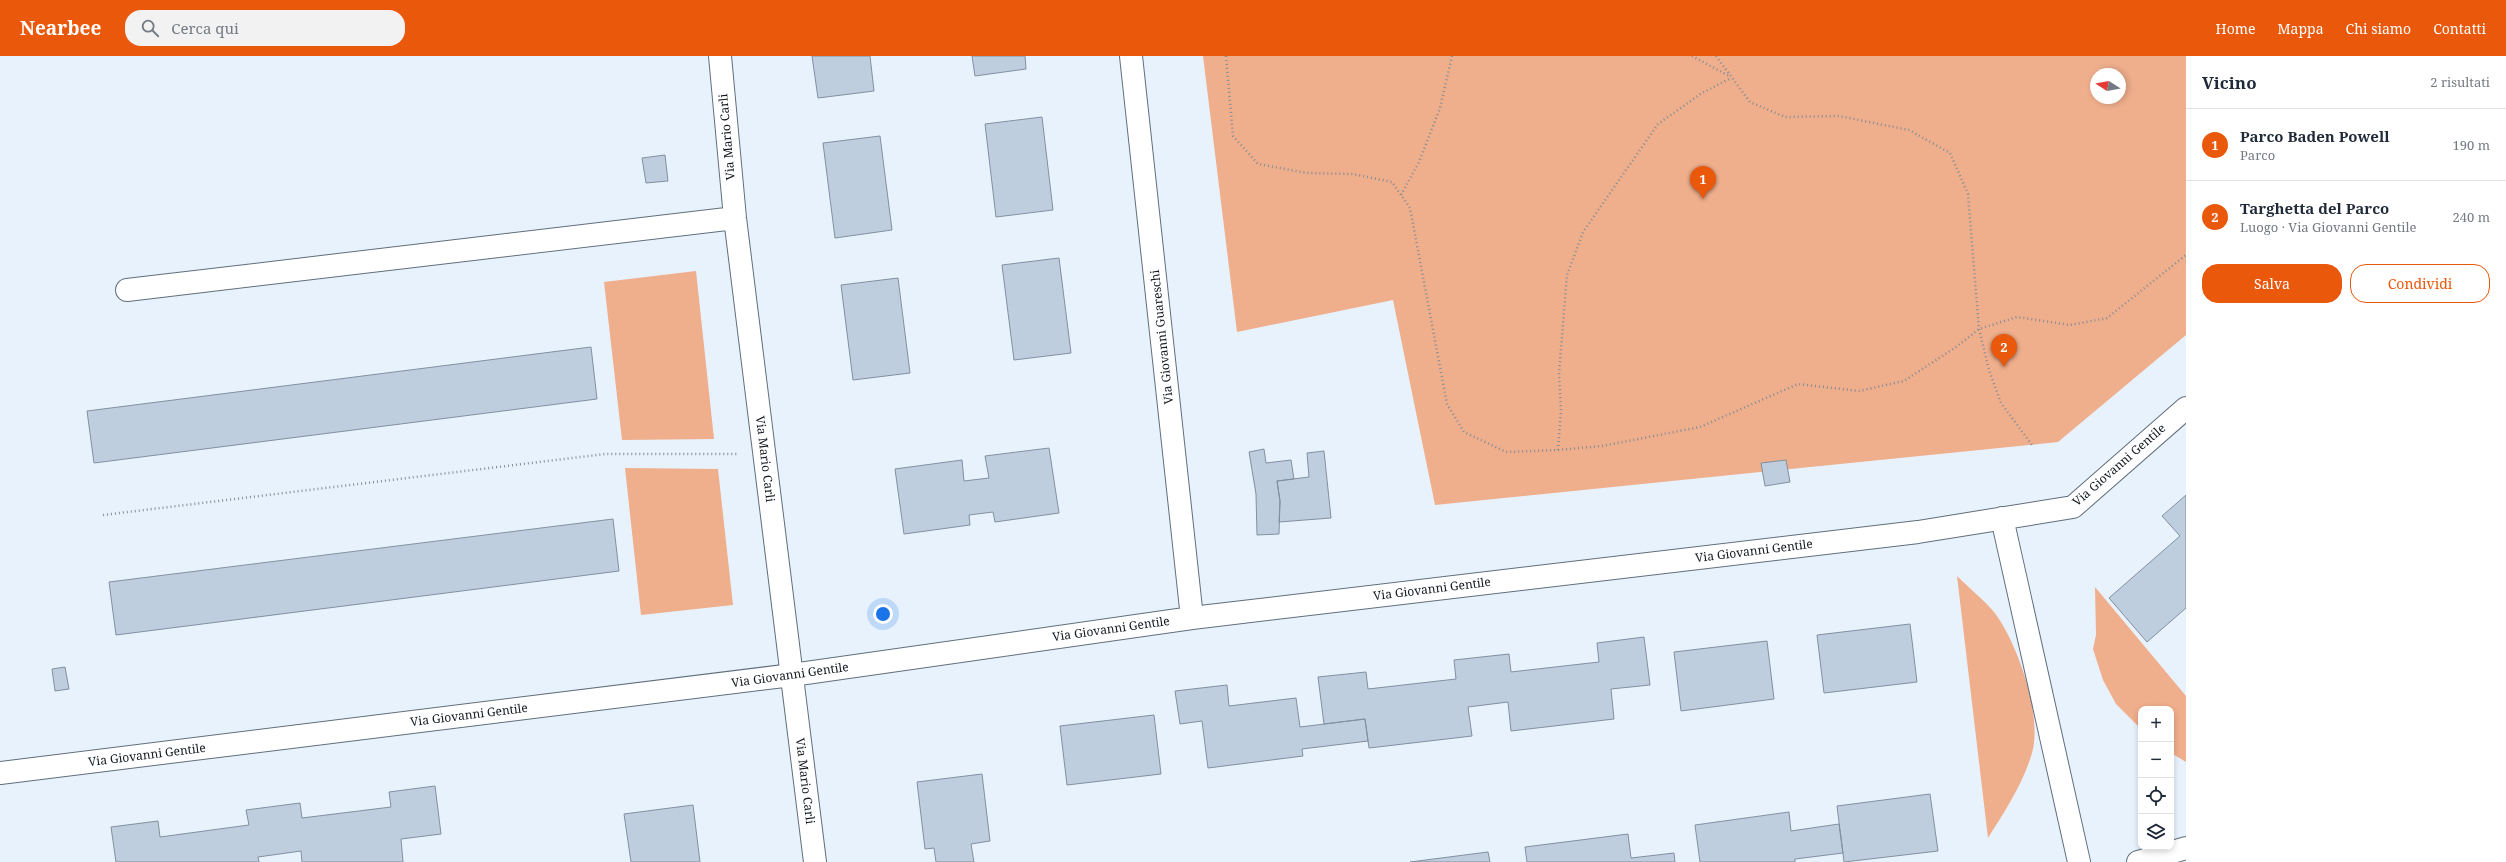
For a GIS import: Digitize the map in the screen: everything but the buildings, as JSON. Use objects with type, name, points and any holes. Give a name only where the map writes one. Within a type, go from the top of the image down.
[{"type":"street","name":"Via Mario Carli","points":[[720,56],[735,218],[815,862]]},
{"type":"street","name":"Via Giovanni Guareschi","points":[[1131,56],[1192,618]]},
{"type":"street","points":[[127,290],[735,218]]},
{"type":"street","name":"Via Giovanni Gentile","points":[[0,773],[792,675],[1192,618],[1918,532],[2073,507],[2186,408]]},
{"type":"street","points":[[2002,518],[2079,862]]},
{"type":"street","points":[[2138,862],[2186,848]]},
{"type":"path","points":[[1226,56],[1233,136],[1258,164],[1307,173],[1353,174],[1392,182],[1410,208],[1447,404],[1464,432],[1506,452],[1558,450],[1602,446],[1700,427],[1798,384],[1859,391],[1904,381],[1956,347],[1979,329],[2018,317],[2070,325],[2107,318],[2186,255]]},
{"type":"path","points":[[1401,195],[1419,162],[1440,108],[1452,56]]},
{"type":"path","points":[[1692,56],[1732,78]]},
{"type":"path","points":[[1716,56],[1750,102],[1785,117],[1839,116],[1908,130],[1950,153],[1968,194],[1979,329],[1989,370],[2001,403],[2032,445]]},
{"type":"path","points":[[1558,450],[1561,410],[1559,373],[1567,275],[1583,232],[1658,124],[1702,93],[1732,78]]},
{"type":"path","points":[[103,515],[605,454],[764,454]]},
{"type":"shaded area","points":[[1203,56],[2186,56],[2186,335],[2058,442],[1435,505],[1393,300],[1237,332]]},
{"type":"shaded area","points":[[696,271],[714,439],[622,440],[604,282]]},
{"type":"shaded area","points":[[625,468],[718,469],[733,605],[641,615]]},
{"type":"shaded area","points":[[1957,576],[1990,607],[2003,625],[2019,660],[2026,680],[2034,719],[2032,753],[2024,776],[1988,838]]},
{"type":"shaded area","points":[[2095,587],[2186,696],[2186,762],[2174,755],[2174,706],[2138,706],[2138,726],[2116,704],[2103,680],[2093,649],[2096,635]]},
{"type":"place","name":"Parco Baden Powell","points":[[1703,199]]},
{"type":"place","name":"Targhetta del Parco","points":[[2004,367]]}]
